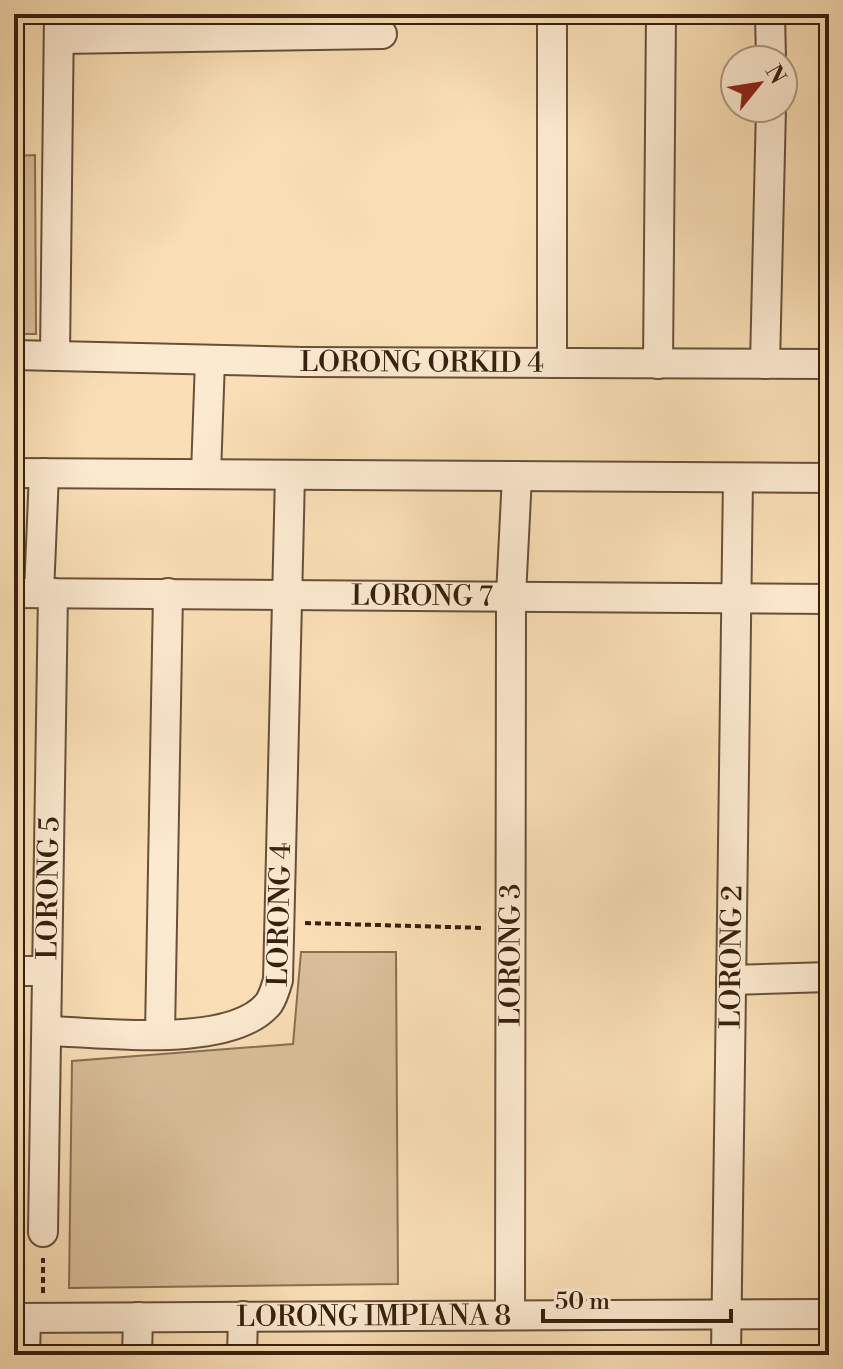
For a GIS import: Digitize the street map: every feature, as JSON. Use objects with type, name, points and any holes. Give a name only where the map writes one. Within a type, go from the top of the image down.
[{"type":"street","points":[[552,14],[552,363]]},
{"type":"street","points":[[658,364],[661,14]]},
{"type":"street","points":[[770,14],[771,44]]},
{"type":"street","points":[[55,356],[59,27],[277,25],[382,34]]},
{"type":"street","points":[[765,364],[771,124]]},
{"type":"street","name":"LORONG ORKID 4","points":[[14,355],[210,360],[829,364]]},
{"type":"street","points":[[206,474],[210,360]]},
{"type":"street","points":[[14,473],[829,478]]},
{"type":"street","name":"LORONG 5","points":[[43,1232],[47,971],[36,593],[44,473]]},
{"type":"street","name":"LORONG 4","points":[[47,1031],[191,1034],[222,1030],[250,1018],[269,1003],[278,980],[290,475]]},
{"type":"street","name":"LORONG 3","points":[[510,1315],[511,596],[517,476]]},
{"type":"street","name":"LORONG 2","points":[[726,1355],[738,478]]},
{"type":"street","name":"LORONG 7","points":[[36,593],[829,599]]},
{"type":"street","points":[[160,1034],[168,593]]},
{"type":"street","points":[[14,971],[47,971]]},
{"type":"street","points":[[731,980],[829,977]]},
{"type":"street","name":"LORONG IMPIANA 8","points":[[27,1318],[829,1314]]},
{"type":"street","points":[[242,1355],[243,1316]]},
{"type":"street","points":[[137,1355],[138,1317]]},
{"type":"street","points":[[25,1355],[27,1318]]},
{"type":"path","points":[[279,922],[511,929]]},
{"type":"path","points":[[27,1318],[43,1232]]},
{"type":"shaded area","points":[[35,155],[36,334],[14,334],[14,156]]},
{"type":"shaded area","points":[[301,952],[396,952],[398,1284],[69,1288],[72,1061],[293,1044]]}]
